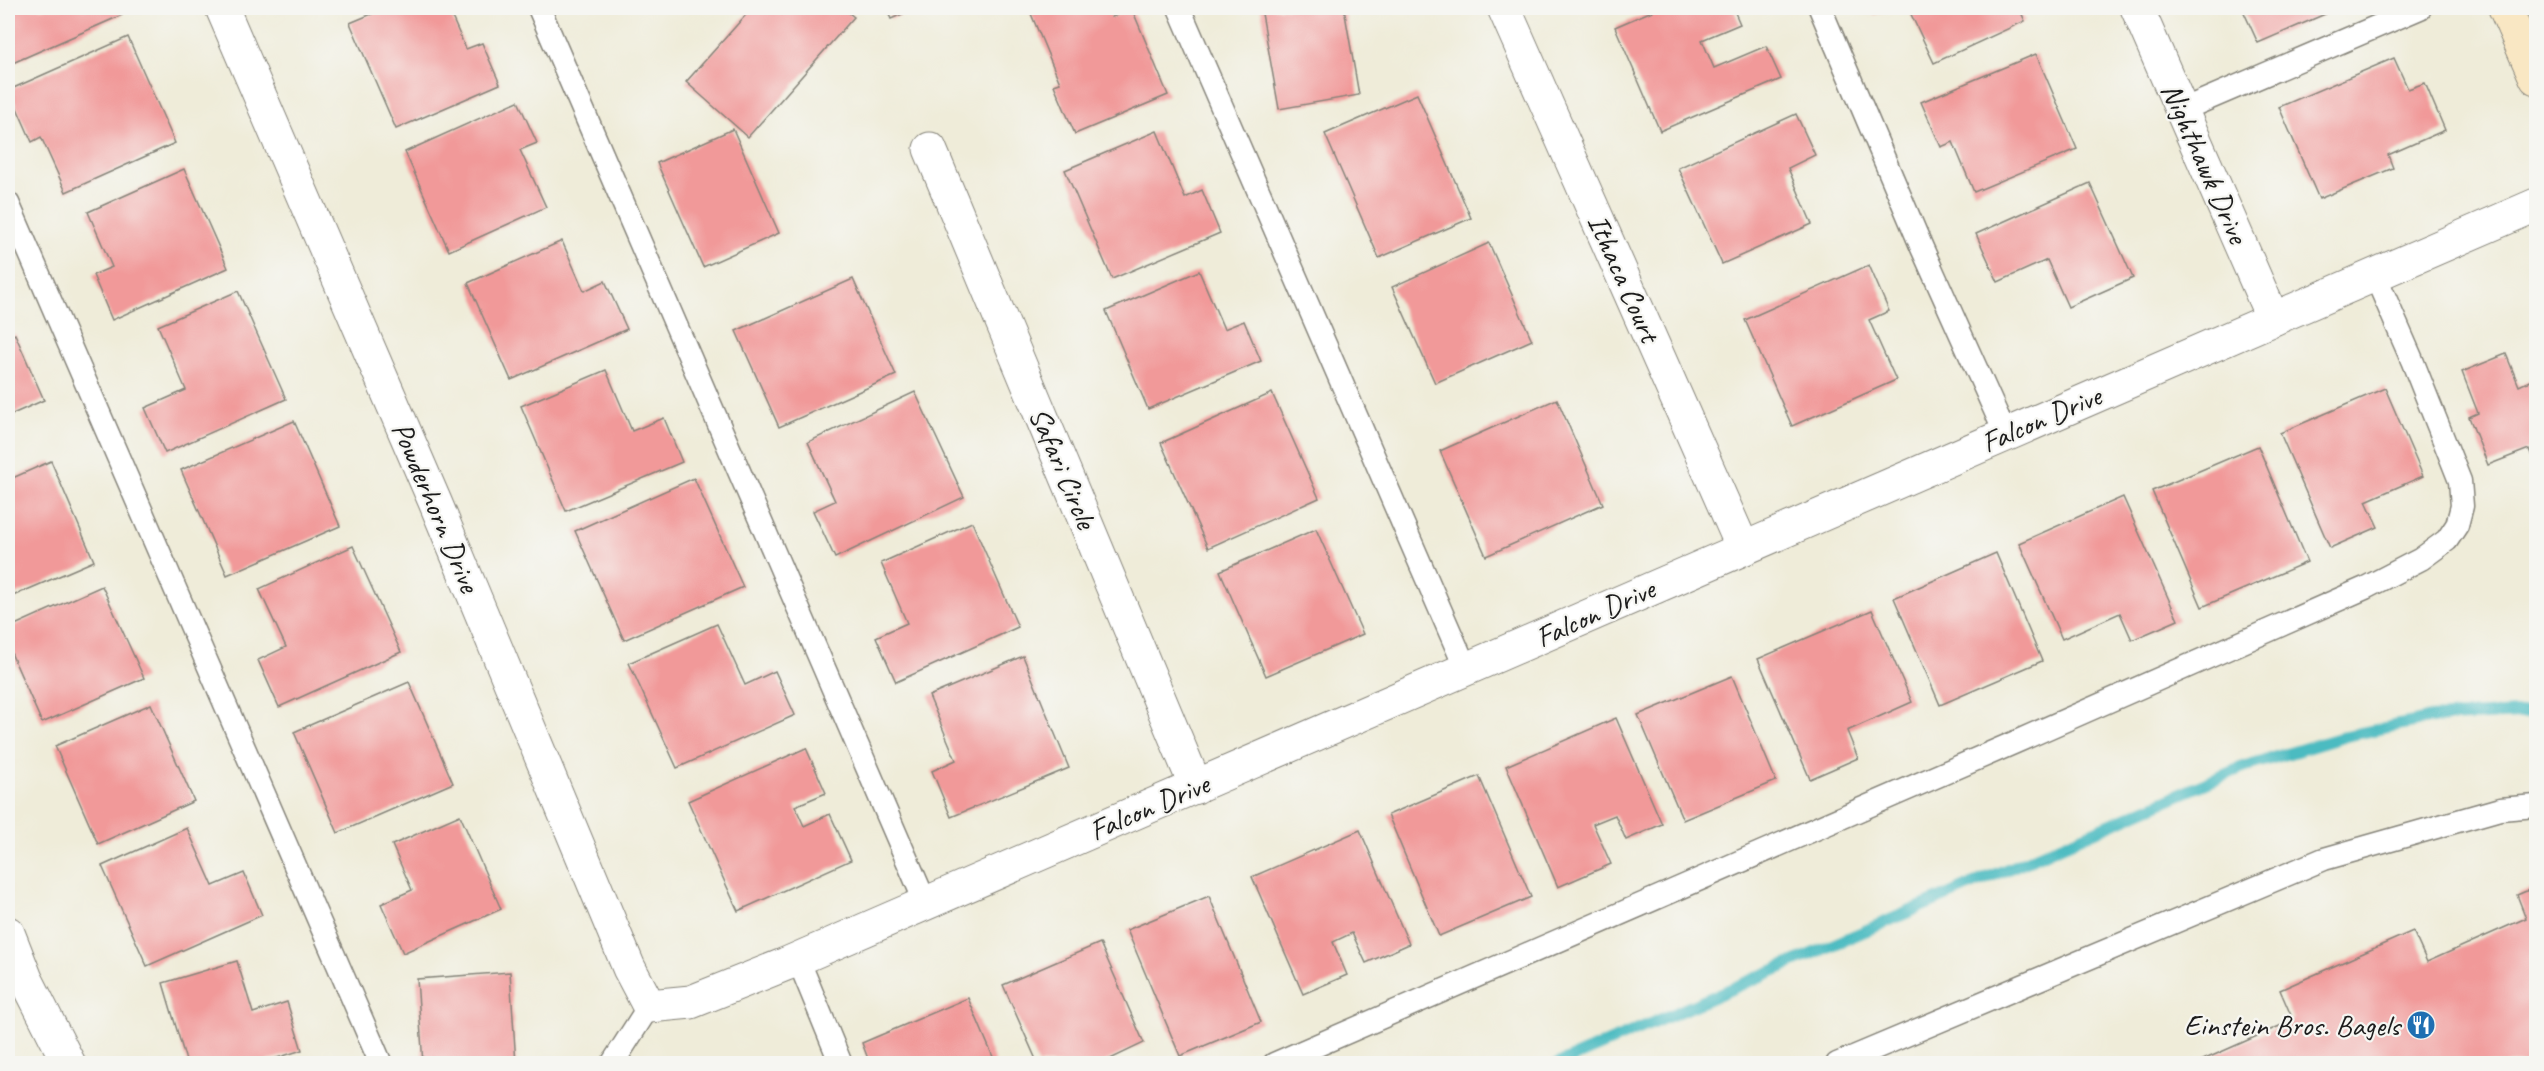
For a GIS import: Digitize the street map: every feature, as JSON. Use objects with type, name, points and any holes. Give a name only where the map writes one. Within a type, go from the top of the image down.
[{"type":"main road","points":[[2505,8],[2536,78]]},
{"type":"street","name":"Powderhorn Drive","points":[[222,8],[435,502],[629,968],[649,1006]]},
{"type":"street","name":"Ithaca Court","points":[[1504,8],[1743,548]]},
{"type":"street","name":"Nighthawk Drive","points":[[2137,8],[2273,319]]},
{"type":"street","name":"Safari Circle","points":[[930,149],[1196,787]]},
{"type":"street","name":"Falcon Drive","points":[[649,1006],[691,1002],[798,959],[2536,204]]},
{"type":"street","points":[[8,933],[17,984],[69,1064]]},
{"type":"lane","points":[[538,8],[926,904]]},
{"type":"lane","points":[[1179,8],[1466,669]]},
{"type":"lane","points":[[1820,8],[1922,248],[2006,435]]},
{"type":"lane","points":[[2182,110],[2421,8]]},
{"type":"lane","points":[[8,203],[381,1064]]},
{"type":"lane","points":[[1274,1064],[2018,741],[2365,588],[2421,559],[2447,540],[2457,525],[2462,506],[2460,481],[2375,275]]},
{"type":"lane","points":[[1837,1064],[2324,859],[2500,809],[2536,806]]},
{"type":"lane","points":[[798,959],[841,1064]]},
{"type":"lane","points":[[612,1064],[649,1006]]},
{"type":"building","points":[[8,8],[119,8],[122,15],[8,65]]},
{"type":"building","points":[[386,8],[448,8],[466,49],[482,43],[500,84],[396,129],[350,23]]},
{"type":"building","points":[[752,8],[843,8],[854,17],[748,137],[686,82]]},
{"type":"building","points":[[886,8],[916,8],[891,19]]},
{"type":"building","points":[[1108,8],[1112,17],[1132,9],[1168,95],[1075,134],[1054,85],[1060,83],[1029,9]]},
{"type":"building","points":[[1261,8],[1344,8],[1359,95],[1279,109]]},
{"type":"building","points":[[1659,8],[1733,8],[1740,24],[1702,40],[1714,68],[1766,46],[1781,79],[1660,131],[1615,27]]},
{"type":"building","points":[[1871,8],[1890,8],[1874,15]]},
{"type":"building","points":[[1908,8],[2019,8],[2025,21],[1934,63]]},
{"type":"building","points":[[2242,8],[2339,8],[2258,43]]},
{"type":"building","points":[[128,37],[175,143],[66,192],[41,137],[32,142],[9,90]]},
{"type":"building","points":[[2036,54],[2077,149],[1974,192],[1953,142],[1941,147],[1921,102]]},
{"type":"building","points":[[2394,58],[2408,89],[2425,83],[2445,130],[2388,155],[2393,168],[2319,199],[2279,107]]},
{"type":"building","points":[[1417,94],[1471,218],[1379,258],[1325,134]]},
{"type":"building","points":[[518,101],[537,143],[520,150],[546,207],[449,251],[405,152]]},
{"type":"building","points":[[1796,114],[1815,155],[1788,168],[1812,224],[1722,264],[1678,168]]},
{"type":"building","points":[[733,129],[779,233],[703,267],[657,163]]},
{"type":"building","points":[[1157,131],[1185,198],[1202,190],[1220,233],[1112,279],[1065,170]]},
{"type":"building","points":[[184,169],[228,268],[112,320],[93,275],[112,267],[88,212]]},
{"type":"building","points":[[2090,183],[2133,278],[2068,307],[2047,260],[1998,282],[1976,234]]},
{"type":"building","points":[[562,241],[584,291],[605,281],[627,329],[511,380],[468,283]]},
{"type":"building","points":[[1489,243],[1532,340],[1435,383],[1392,287]]},
{"type":"building","points":[[1869,265],[1889,311],[1869,320],[1896,380],[1792,426],[1745,320]]},
{"type":"building","points":[[1199,271],[1224,329],[1244,321],[1261,361],[1148,409],[1106,311]]},
{"type":"building","points":[[853,279],[896,375],[779,427],[736,331]]},
{"type":"building","points":[[238,291],[286,399],[165,453],[145,408],[186,390],[158,326]]},
{"type":"building","points":[[15,334],[44,400],[8,416],[8,338]]},
{"type":"building","points":[[2506,354],[2519,386],[2536,378],[2536,467],[2529,449],[2488,465],[2469,417],[2478,413],[2462,372]]},
{"type":"building","points":[[606,370],[632,431],[664,418],[682,462],[566,511],[521,406]]},
{"type":"building","points":[[2385,388],[2423,476],[2366,501],[2378,527],[2330,548],[2280,433]]},
{"type":"building","points":[[915,392],[964,497],[835,558],[813,511],[835,501],[808,442]]},
{"type":"building","points":[[1272,393],[1319,498],[1208,548],[1161,443]]},
{"type":"building","points":[[1557,399],[1603,504],[1486,556],[1440,451]]},
{"type":"building","points":[[294,421],[340,526],[227,575],[181,470]]},
{"type":"building","points":[[2258,446],[2307,562],[2202,607],[2152,491]]},
{"type":"building","points":[[51,461],[94,561],[8,598],[8,480]]},
{"type":"building","points":[[694,478],[743,587],[624,640],[575,531]]},
{"type":"building","points":[[2123,497],[2178,620],[2132,640],[2120,613],[2062,639],[2019,543]]},
{"type":"building","points":[[972,522],[1018,627],[896,682],[876,637],[907,623],[881,563]]},
{"type":"building","points":[[1316,529],[1363,634],[1266,676],[1220,571]]},
{"type":"building","points":[[353,546],[401,652],[279,707],[258,660],[286,647],[259,589]]},
{"type":"building","points":[[1996,553],[2042,661],[1940,705],[1894,598]]},
{"type":"building","points":[[102,586],[144,678],[42,723],[8,646],[8,628]]},
{"type":"building","points":[[1872,610],[1912,702],[1847,731],[1858,758],[1810,779],[1758,659]]},
{"type":"building","points":[[717,624],[745,685],[775,671],[795,715],[677,768],[629,663]]},
{"type":"building","points":[[1023,656],[1069,768],[951,817],[932,771],[956,760],[929,696]]},
{"type":"building","points":[[1732,676],[1776,781],[1683,820],[1638,715]]},
{"type":"building","points":[[409,682],[453,783],[338,833],[294,732]]},
{"type":"building","points":[[151,704],[194,801],[98,844],[55,746]]},
{"type":"building","points":[[1616,718],[1662,824],[1626,840],[1615,815],[1593,824],[1611,864],[1558,887],[1506,766]]},
{"type":"building","points":[[806,748],[826,793],[795,806],[804,826],[830,814],[851,860],[738,911],[688,801]]},
{"type":"building","points":[[1479,776],[1531,897],[1439,936],[1388,815]]},
{"type":"building","points":[[460,815],[501,909],[403,953],[381,904],[412,890],[392,845]]},
{"type":"building","points":[[187,828],[213,886],[244,873],[262,915],[147,966],[102,866]]},
{"type":"building","points":[[1360,830],[1409,944],[1366,963],[1352,933],[1333,942],[1347,975],[1303,994],[1252,877]]},
{"type":"building","points":[[2536,887],[2536,1064],[2194,1064],[2293,1020],[2280,990],[2413,931],[2427,962],[2526,918],[2517,895]]},
{"type":"building","points":[[1209,896],[1261,1022],[1180,1056],[1127,930]]},
{"type":"building","points":[[1100,943],[1144,1043],[1100,1064],[1038,1064],[1003,985]]},
{"type":"building","points":[[237,961],[253,1013],[287,1002],[302,1050],[258,1064],[187,1064],[163,983]]},
{"type":"building","points":[[510,972],[516,1064],[423,1064],[417,979]]},
{"type":"building","points":[[968,998],[996,1064],[870,1064],[862,1043]]},
{"type":"waterway","points":[[1558,1064],[2243,767],[2346,736],[2432,718],[2536,712]]},
{"type":"place","name":"Einstein Bros. Bagels","points":[[2421,1025]]}]
